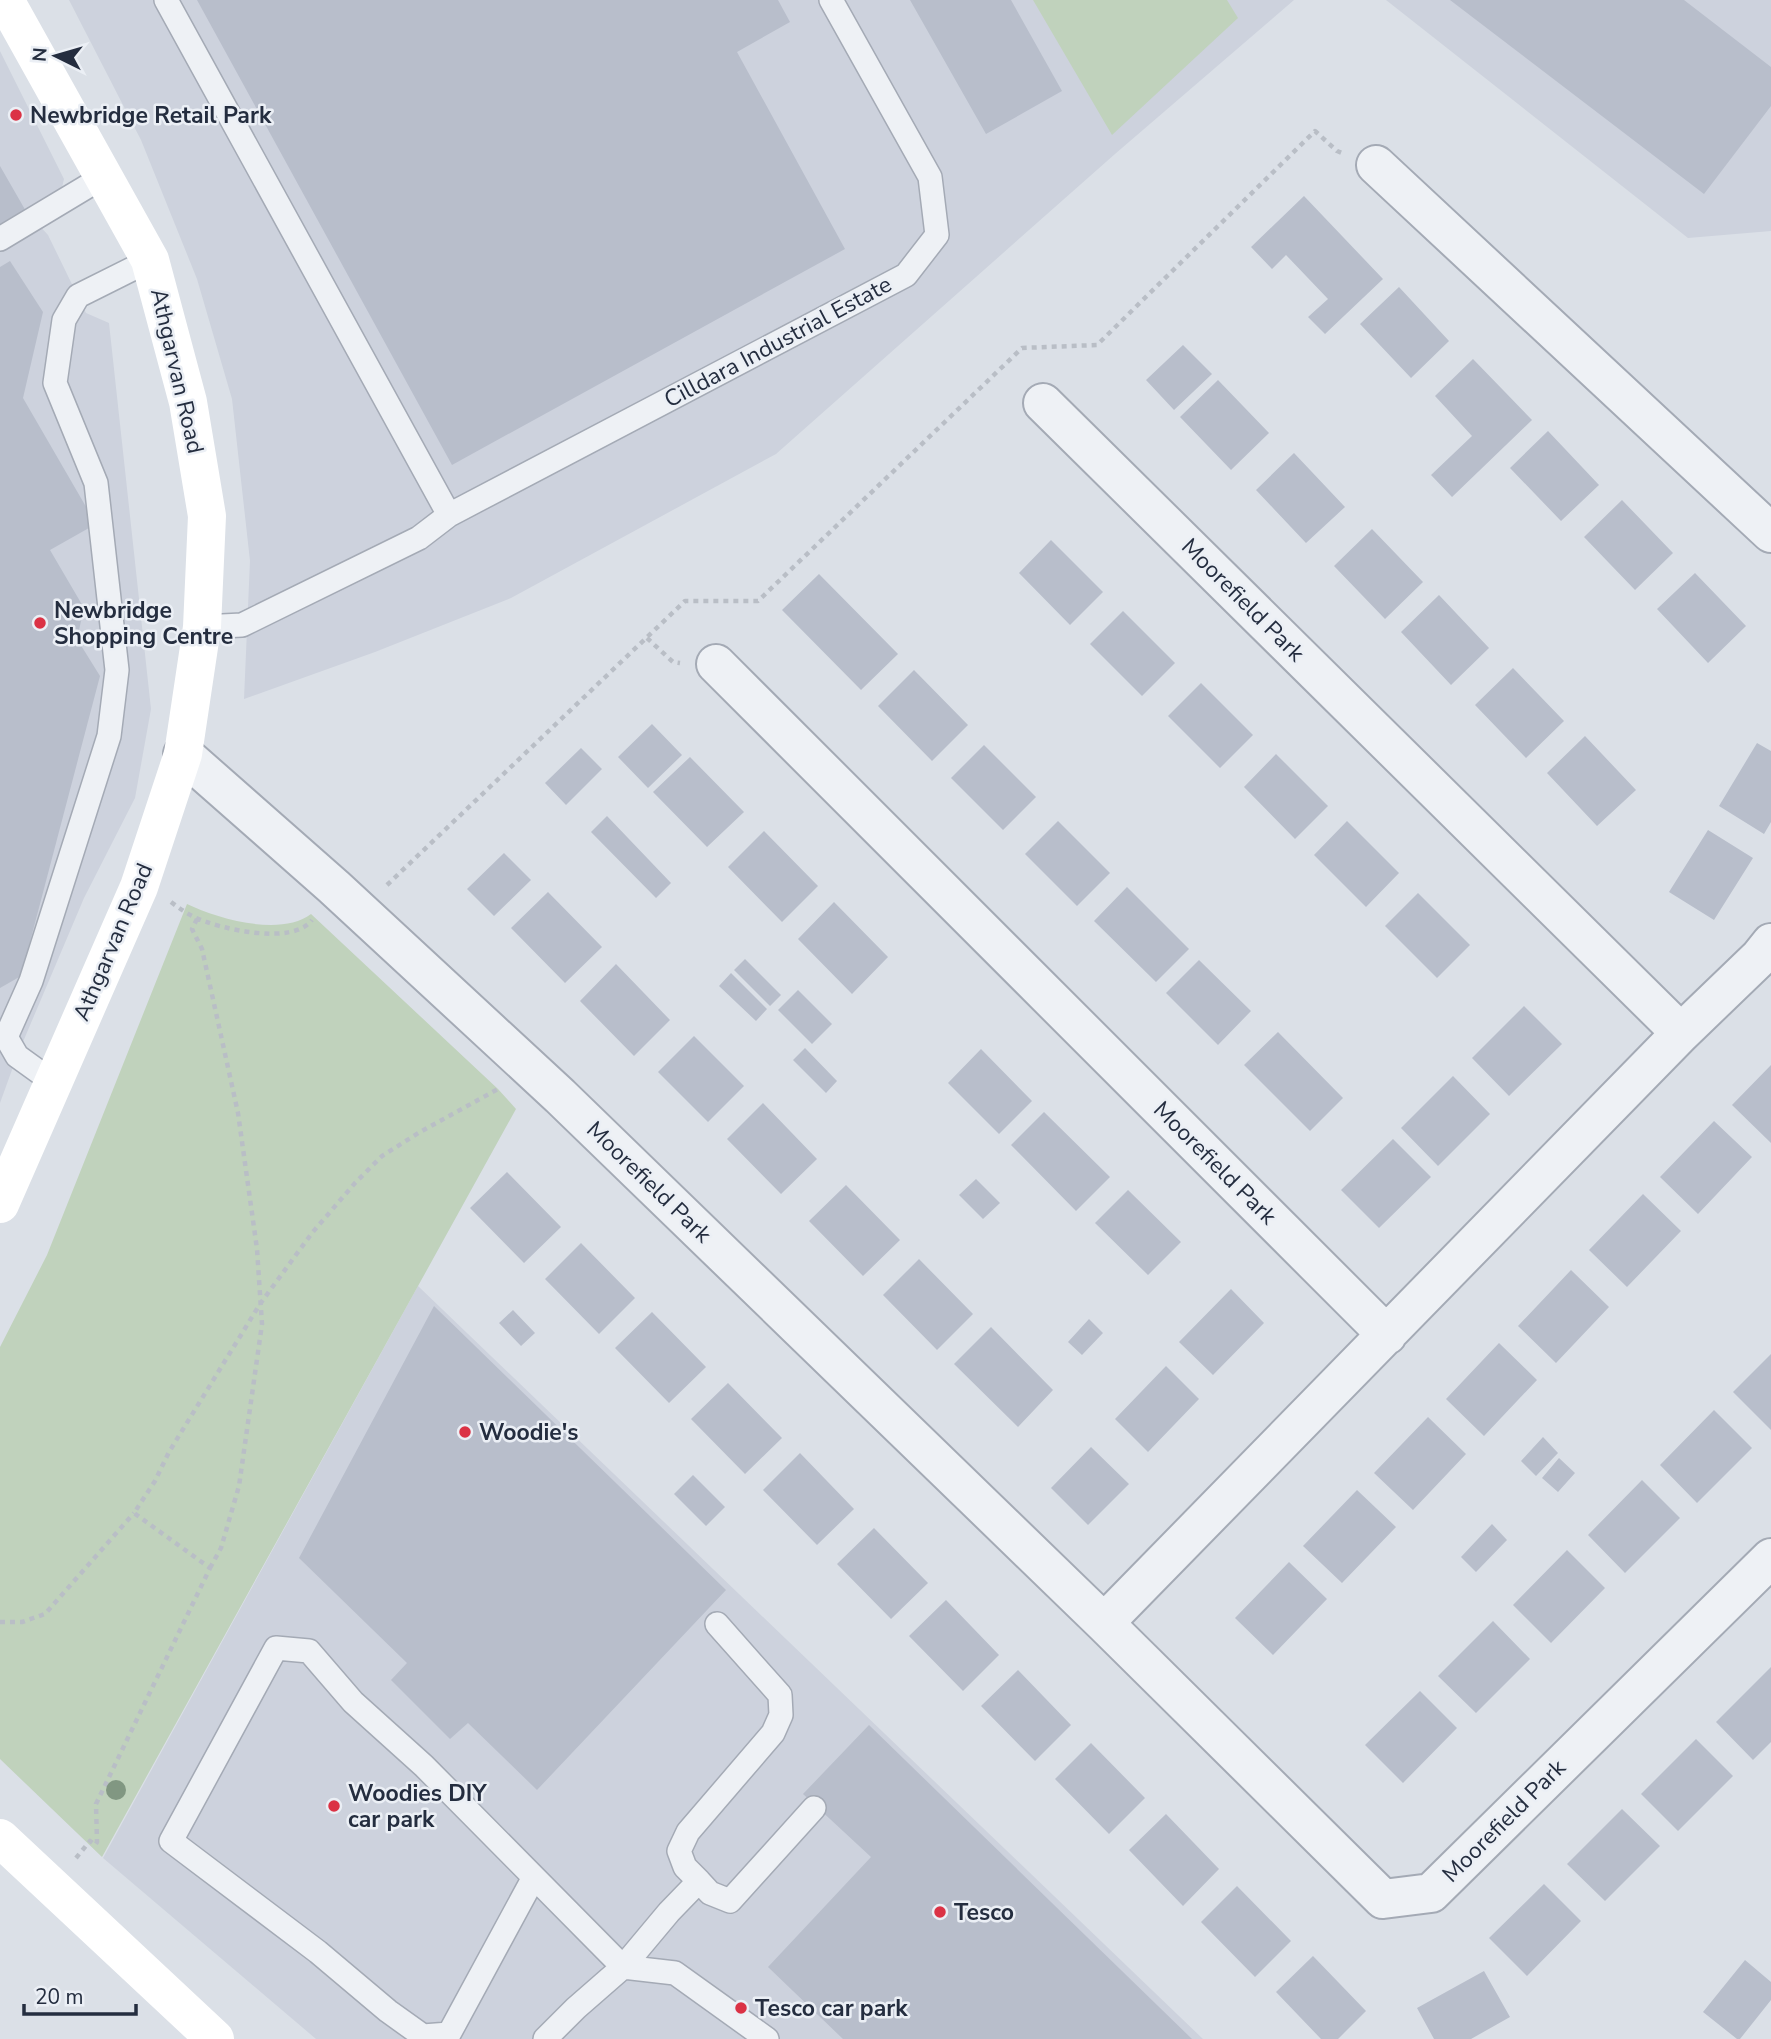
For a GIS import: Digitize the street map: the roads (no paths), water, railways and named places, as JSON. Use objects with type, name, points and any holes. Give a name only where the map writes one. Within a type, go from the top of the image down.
[{"type":"main road","name":"Athgarvan Road","points":[[0,1204],[139,887],[183,754],[202,628],[207,516],[188,402],[150,260],[5,0]]},
{"type":"main road","points":[[0,1838],[215,2039]]},
{"type":"street","points":[[1376,165],[1771,533]]},
{"type":"street","name":"Moorefield Park","points":[[1043,403],[1681,1033]]},
{"type":"street","name":"Moorefield Park","points":[[716,664],[1387,1335]]},
{"type":"street","name":"Moorefield Park","points":[[183,754],[347,899],[530,1067],[1104,1623],[1382,1899],[1431,1893],[1771,1558]]},
{"type":"street","points":[[1104,1623],[1771,943]]},
{"type":"lane","points":[[166,0],[449,515]]},
{"type":"lane","name":"Cilldara Industrial Estate","points":[[202,628],[242,625],[419,538],[449,515],[906,275],[937,235],[930,177],[831,0]]},
{"type":"lane","points":[[0,239],[103,177]]},
{"type":"lane","points":[[53,1082],[17,1056],[6,1037],[31,981],[109,736],[117,670],[96,483],[55,383],[64,320],[78,296],[150,260]]},
{"type":"lane","points":[[717,1624],[780,1695],[781,1715],[773,1733],[688,1832],[678,1851],[685,1867],[710,1893],[730,1900],[814,1808]]},
{"type":"lane","points":[[533,1879],[449,2034],[423,2036],[388,2011],[318,1952],[171,1841],[276,1648],[309,1651],[354,1702],[424,1766],[623,1967],[675,1973],[767,2039]]},
{"type":"lane","points":[[545,2039],[623,1967],[699,1881]]},
{"type":"place","name":"Newbridge Retail Park","points":[[16,115]]},
{"type":"place","name":"Newbridge Shopping Centre","points":[[40,623]]},
{"type":"place","name":"Woodie's","points":[[465,1432]]},
{"type":"place","name":"Woodies DIY car park","points":[[334,1806]]},
{"type":"place","name":"Tesco","points":[[940,1912]]},
{"type":"place","name":"Tesco car park","points":[[741,2008]]}]
